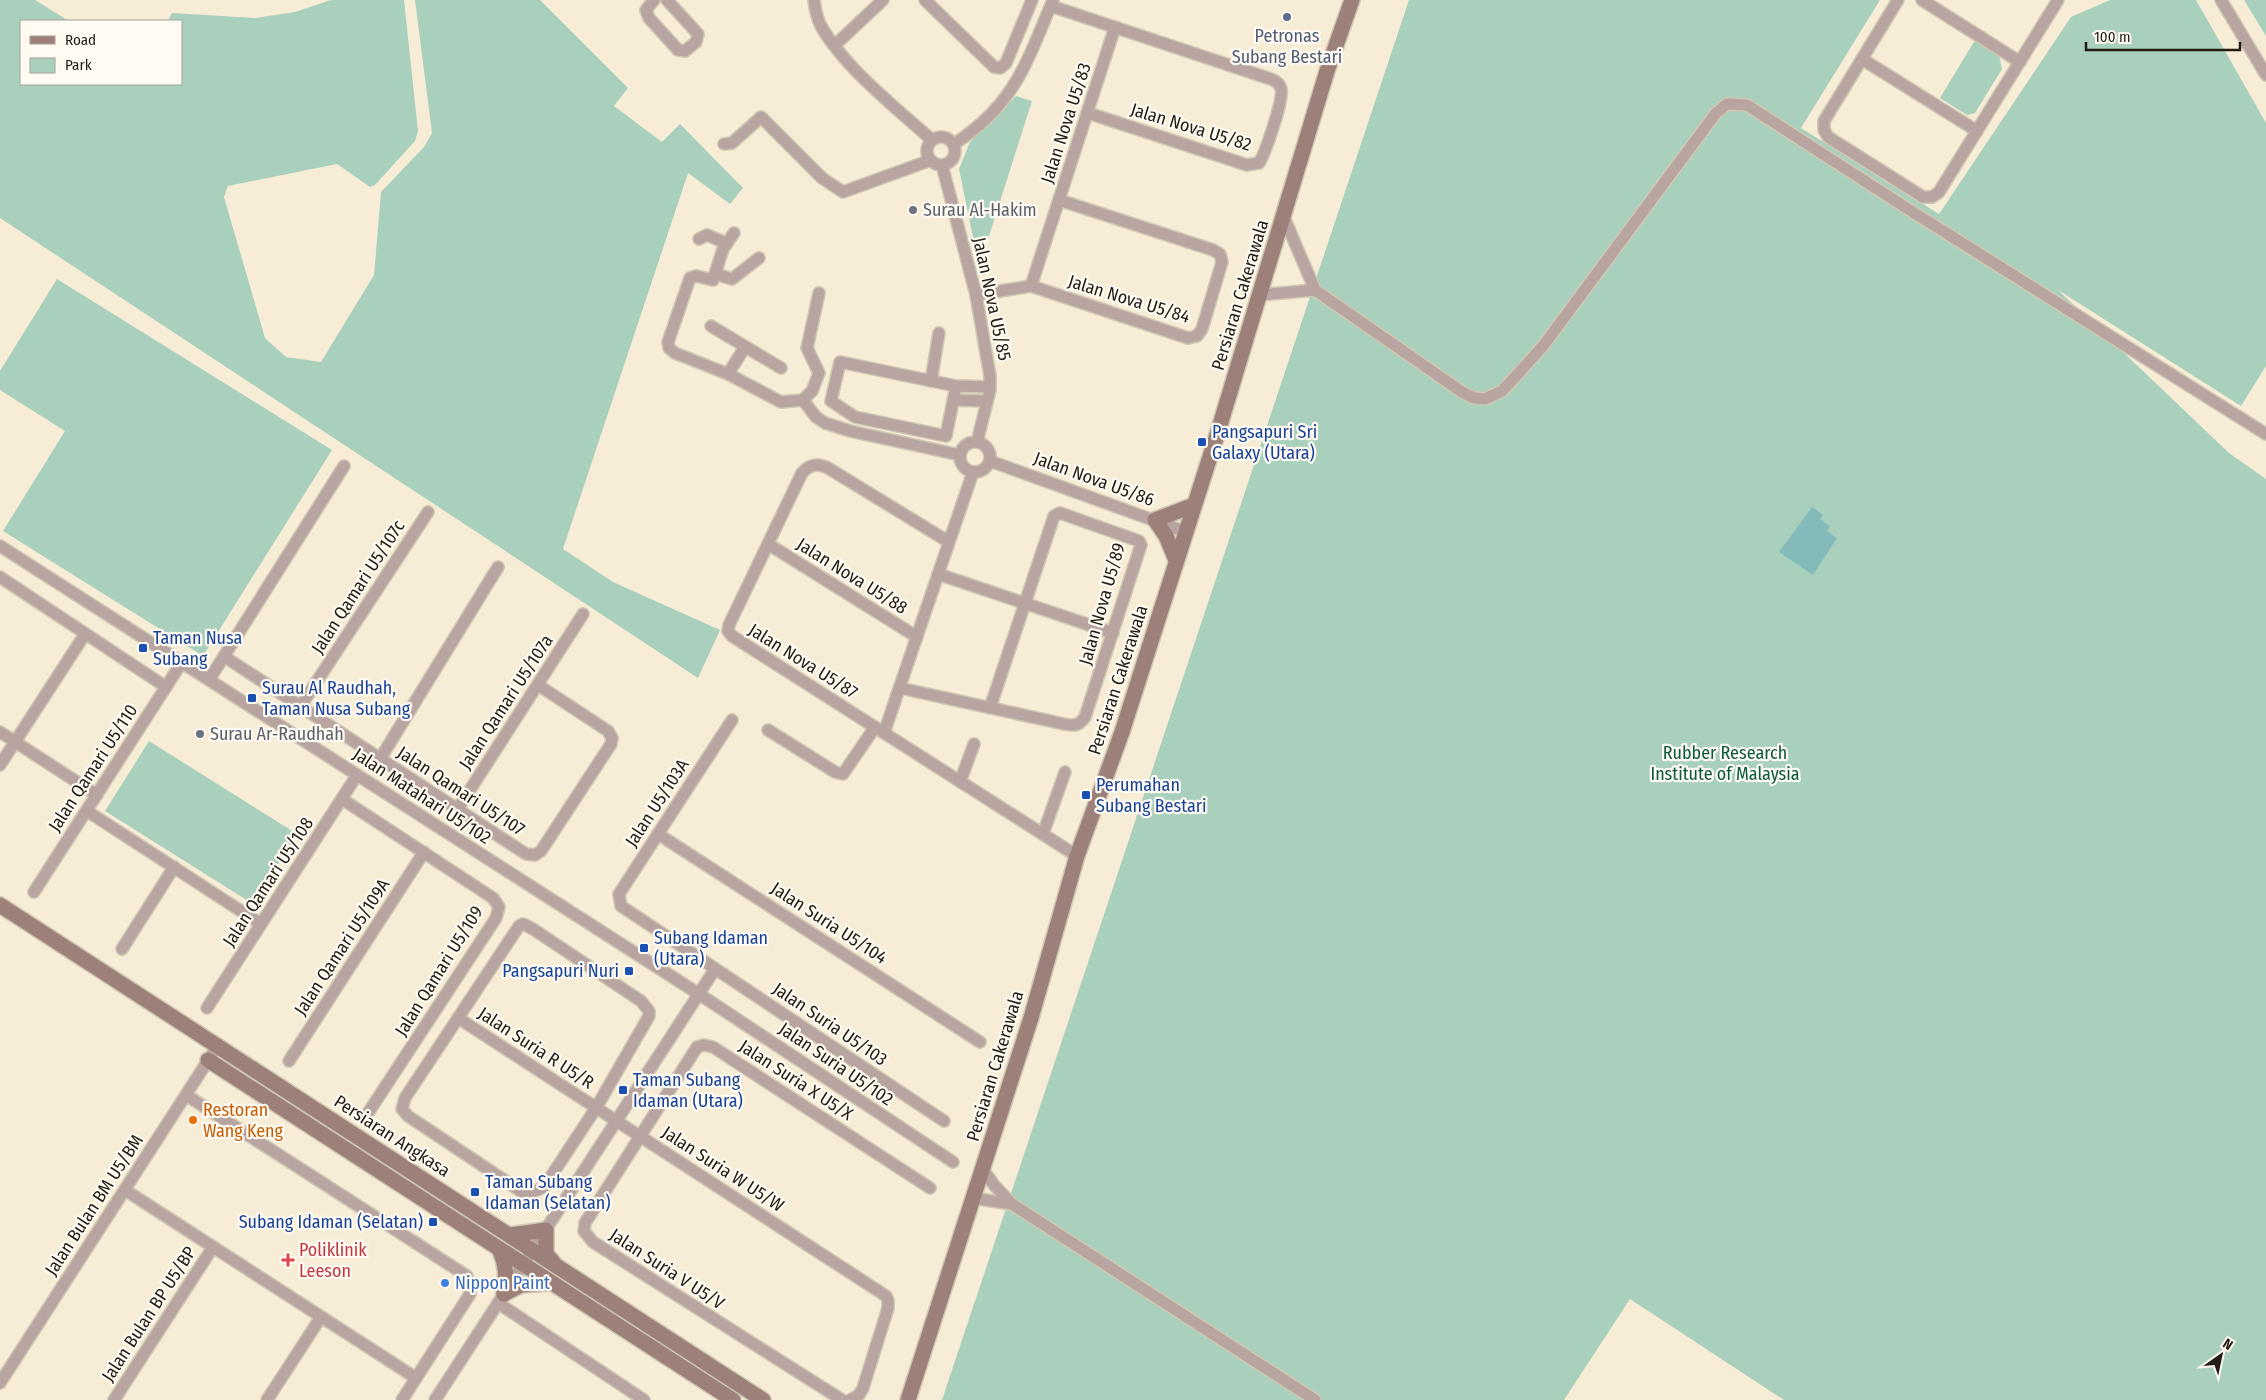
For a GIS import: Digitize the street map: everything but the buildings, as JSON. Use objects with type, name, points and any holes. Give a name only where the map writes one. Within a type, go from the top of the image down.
[{"type":"street","points":[[654,0],[646,10],[649,18],[678,50],[685,51],[696,42],[698,34],[668,0]]},
{"type":"street","points":[[814,0],[820,25],[835,45],[860,74],[932,140]]},
{"type":"street","points":[[835,45],[883,0]]},
{"type":"street","points":[[925,0],[994,68],[1000,68],[1006,62],[1032,0]]},
{"type":"street","name":"Persiaran Cakerawala","points":[[908,1400],[1030,1018],[1077,856],[1122,732],[1260,295],[1327,71],[1352,0]]},
{"type":"street","points":[[1898,0],[1824,121],[1824,130],[1828,138],[1923,197],[1932,197],[1939,192],[2058,0]]},
{"type":"street","points":[[1922,0],[2020,62]]},
{"type":"street","points":[[2221,0],[2266,74]]},
{"type":"street","points":[[954,144],[990,115],[1013,89],[1052,3]]},
{"type":"street","name":"Jalan Nova U5/82","points":[[1052,3],[1115,27],[1276,81],[1282,95],[1265,153],[1259,164],[1248,165],[1088,112]]},
{"type":"street","name":"Jalan Nova U5/83","points":[[1031,286],[1115,27]]},
{"type":"street","points":[[1862,59],[1976,132]]},
{"type":"street","points":[[1283,215],[1315,290],[1462,392],[1474,398],[1485,399],[1493,397],[1502,391],[1543,346],[1716,113],[1727,104],[1747,104],[1900,204],[2266,434]]},
{"type":"street","points":[[724,144],[732,143],[761,117],[822,178],[843,192],[931,160]]},
{"type":"street","points":[[932,140],[944,137],[954,144]]},
{"type":"street","points":[[932,140],[927,152],[931,160],[942,165],[948,163],[954,156],[954,144]]},
{"type":"street","name":"Jalan Nova U5/85","points":[[942,165],[976,295],[990,376],[990,387],[977,442]]},
{"type":"street","name":"Jalan Nova U5/84","points":[[976,295],[1031,286],[1188,338],[1197,336],[1202,329],[1222,262],[1220,254],[1213,250],[1059,200]]},
{"type":"street","points":[[734,233],[726,243],[716,274],[712,280],[696,276],[690,278],[668,342],[669,348],[675,353],[728,374],[776,401],[786,403],[803,400],[812,391],[820,373],[807,348],[819,293]]},
{"type":"street","points":[[699,239],[707,235],[726,243]]},
{"type":"street","points":[[716,274],[732,279],[759,258]]},
{"type":"street","points":[[1260,295],[1315,290]]},
{"type":"street","points":[[711,326],[780,368]]},
{"type":"street","points":[[931,381],[939,333]]},
{"type":"street","points":[[728,374],[745,347]]},
{"type":"street","points":[[956,386],[946,436],[855,417],[831,401],[840,362],[956,386],[990,387]]},
{"type":"street","points":[[803,400],[816,417],[825,423],[850,431],[960,454]]},
{"type":"street","points":[[954,400],[987,401]]},
{"type":"street","points":[[977,442],[982,443],[989,450],[990,461],[986,468],[973,472],[964,468],[960,454],[964,446],[977,442]]},
{"type":"street","name":"Jalan Nova U5/86","points":[[990,461],[1186,532]]},
{"type":"street","name":"Jalan Nova U5/87","points":[[949,542],[828,468],[816,465],[808,467],[802,473],[729,625],[730,634],[1077,856]]},
{"type":"street","points":[[209,680],[344,466]]},
{"type":"street","points":[[768,730],[835,772],[844,774],[880,730],[900,688],[973,472]]},
{"type":"street","points":[[1176,560],[1166,536],[1155,520],[1194,504]]},
{"type":"street","name":"Jalan Qamari U5/107c","points":[[300,706],[428,512]]},
{"type":"street","name":"Jalan Nova U5/89","points":[[900,688],[990,708],[1074,726],[1081,723],[1113,633],[1141,545],[1135,538],[1056,514],[990,708]]},
{"type":"street","name":"Jalan Nova U5/88","points":[[768,544],[917,637]]},
{"type":"street","name":"Jalan Matahari U5/102","points":[[0,546],[699,994]]},
{"type":"street","points":[[380,759],[498,567]]},
{"type":"street","points":[[938,574],[1113,633]]},
{"type":"street","points":[[0,578],[166,687]]},
{"type":"street","name":"Jalan Qamari U5/107a","points":[[458,810],[583,614]]},
{"type":"street","points":[[0,765],[85,634]]},
{"type":"street","name":"Jalan Qamari U5/107","points":[[225,657],[526,854],[535,855],[541,851],[611,744],[612,738],[608,731],[538,685]]},
{"type":"street","name":"Jalan Qamari U5/110","points":[[34,892],[182,662]]},
{"type":"street","name":"Jalan U5/103A","points":[[621,906],[619,894],[732,720]]},
{"type":"street","points":[[0,732],[96,795]]},
{"type":"street","points":[[960,782],[974,744]]},
{"type":"street","points":[[1043,834],[1065,772]]},
{"type":"street","name":"Jalan Qamari U5/108","points":[[207,1008],[357,775]]},
{"type":"street","name":"Jalan Qamari U5/109","points":[[342,799],[493,898],[498,907],[498,912],[368,1113]]},
{"type":"street","points":[[87,811],[261,924]]},
{"type":"street","name":"Jalan Suria U5/104","points":[[658,834],[980,1042]]},
{"type":"street","name":"Jalan Qamari U5/109A","points":[[289,1061],[424,852]]},
{"type":"street","points":[[122,949],[174,867]]},
{"type":"street","name":"Persiaran Angkasa","points":[[0,905],[764,1400]]},
{"type":"street","name":"Jalan Suria U5/103","points":[[621,906],[944,1121]]},
{"type":"street","points":[[523,924],[534,929],[641,1001],[649,1011],[648,1016],[596,1108],[544,1187],[533,1192],[522,1192],[408,1116],[402,1109],[405,1098],[458,1018],[519,926],[523,924]]},
{"type":"street","points":[[435,1400],[716,969]]},
{"type":"street","name":"Jalan Suria U5/102","points":[[699,994],[953,1162]]},
{"type":"street","name":"Jalan Suria R U5/R","points":[[458,1018],[616,1121]]},
{"type":"street","name":"Jalan Bulan BM U5/BM","points":[[0,1383],[218,1045]]},
{"type":"street","name":"Jalan Suria X U5/X","points":[[697,1047],[704,1045],[713,1047],[930,1188]]},
{"type":"street","name":"Jalan Suria V U5/V","points":[[697,1047],[585,1223],[587,1237],[842,1400]]},
{"type":"street","name":"Persiaran Angkasa","points":[[208,1060],[500,1251],[733,1400]]},
{"type":"street","points":[[186,1095],[466,1276],[470,1294],[402,1400]]},
{"type":"street","name":"Jalan Suria W U5/W","points":[[616,1121],[883,1294],[888,1300],[863,1388],[859,1394],[850,1400]]},
{"type":"street","points":[[982,1168],[994,1185],[1012,1204],[1315,1400]]},
{"type":"street","points":[[125,1190],[416,1378]]},
{"type":"street","points":[[973,1198],[1012,1204]]},
{"type":"street","points":[[510,1236],[546,1230]]},
{"type":"street","points":[[546,1230],[546,1254],[558,1267]]},
{"type":"street","name":"Jalan Bulan BP U5/BP","points":[[114,1400],[213,1247]]},
{"type":"street","points":[[500,1251],[507,1274],[501,1298]]},
{"type":"street","points":[[501,1298],[521,1285],[550,1283]]},
{"type":"street","points":[[501,1298],[644,1400]]},
{"type":"street","points":[[268,1400],[321,1317]]},
{"type":"green space","points":[[0,0],[35,0],[67,20],[20,20],[20,85],[182,85],[182,20],[168,20],[172,13],[255,18],[295,12],[331,0],[404,0],[418,131],[415,141],[375,185],[370,187],[337,164],[228,186],[224,197],[265,338],[286,357],[321,362],[374,275],[381,192],[424,147],[432,133],[415,0],[540,0],[628,88],[614,106],[662,142],[680,124],[743,188],[730,204],[688,173],[563,549],[613,582],[720,630],[698,678],[0,218]]},
{"type":"green space","name":"Rubber Research Institute of Malaysia","points":[[1409,0],[1880,0],[1801,128],[1939,214],[2071,17],[2110,0],[2196,0],[2266,123],[2266,366],[2241,406],[2058,290],[2229,453],[2266,479],[2266,1400],[1784,1400],[1630,1299],[1564,1400],[942,1400]]},
{"type":"green space","points":[[2244,0],[2266,0],[2266,36]]},
{"type":"green space","points":[[1975,40],[1999,55],[2002,69],[1975,113],[1967,115],[1940,98]]},
{"type":"green space","points":[[1016,96],[1032,101],[989,236],[974,242],[959,169],[970,142]]},
{"type":"green space","points":[[57,279],[332,450],[203,656],[3,531],[65,431],[0,390],[0,371]]},
{"type":"green space","points":[[149,741],[297,834],[253,904],[105,811]]},
{"type":"water","points":[[1812,507],[1823,515],[1820,519],[1830,526],[1827,531],[1837,538],[1813,575],[1779,552]]},
{"type":"place","name":"Petronas Subang Bestari","points":[[1287,17]]},
{"type":"place","name":"Surau Al-Hakim","points":[[913,210]]},
{"type":"place","name":"Pangsapuri Sri Galaxy (Utara)","points":[[1202,442]]},
{"type":"place","name":"Taman Nusa Subang","points":[[143,648]]},
{"type":"place","name":"Surau Al Raudhah, Taman Nusa Subang","points":[[252,698]]},
{"type":"place","name":"Surau Ar-Raudhah","points":[[200,734]]},
{"type":"place","name":"Perumahan Subang Bestari","points":[[1086,795]]},
{"type":"place","name":"Subang Idaman (Utara)","points":[[644,948]]},
{"type":"place","name":"Pangsapuri Nuri","points":[[629,971]]},
{"type":"place","name":"Taman Subang Idaman (Utara)","points":[[623,1090]]},
{"type":"place","name":"Restoran Wang Keng","points":[[193,1120]]},
{"type":"place","name":"Taman Subang Idaman (Selatan)","points":[[475,1192]]},
{"type":"place","name":"Subang Idaman (Selatan)","points":[[433,1222]]},
{"type":"place","name":"Poliklinik Leeson","points":[[288,1260]]},
{"type":"place","name":"Nippon Paint","points":[[445,1283]]}]
